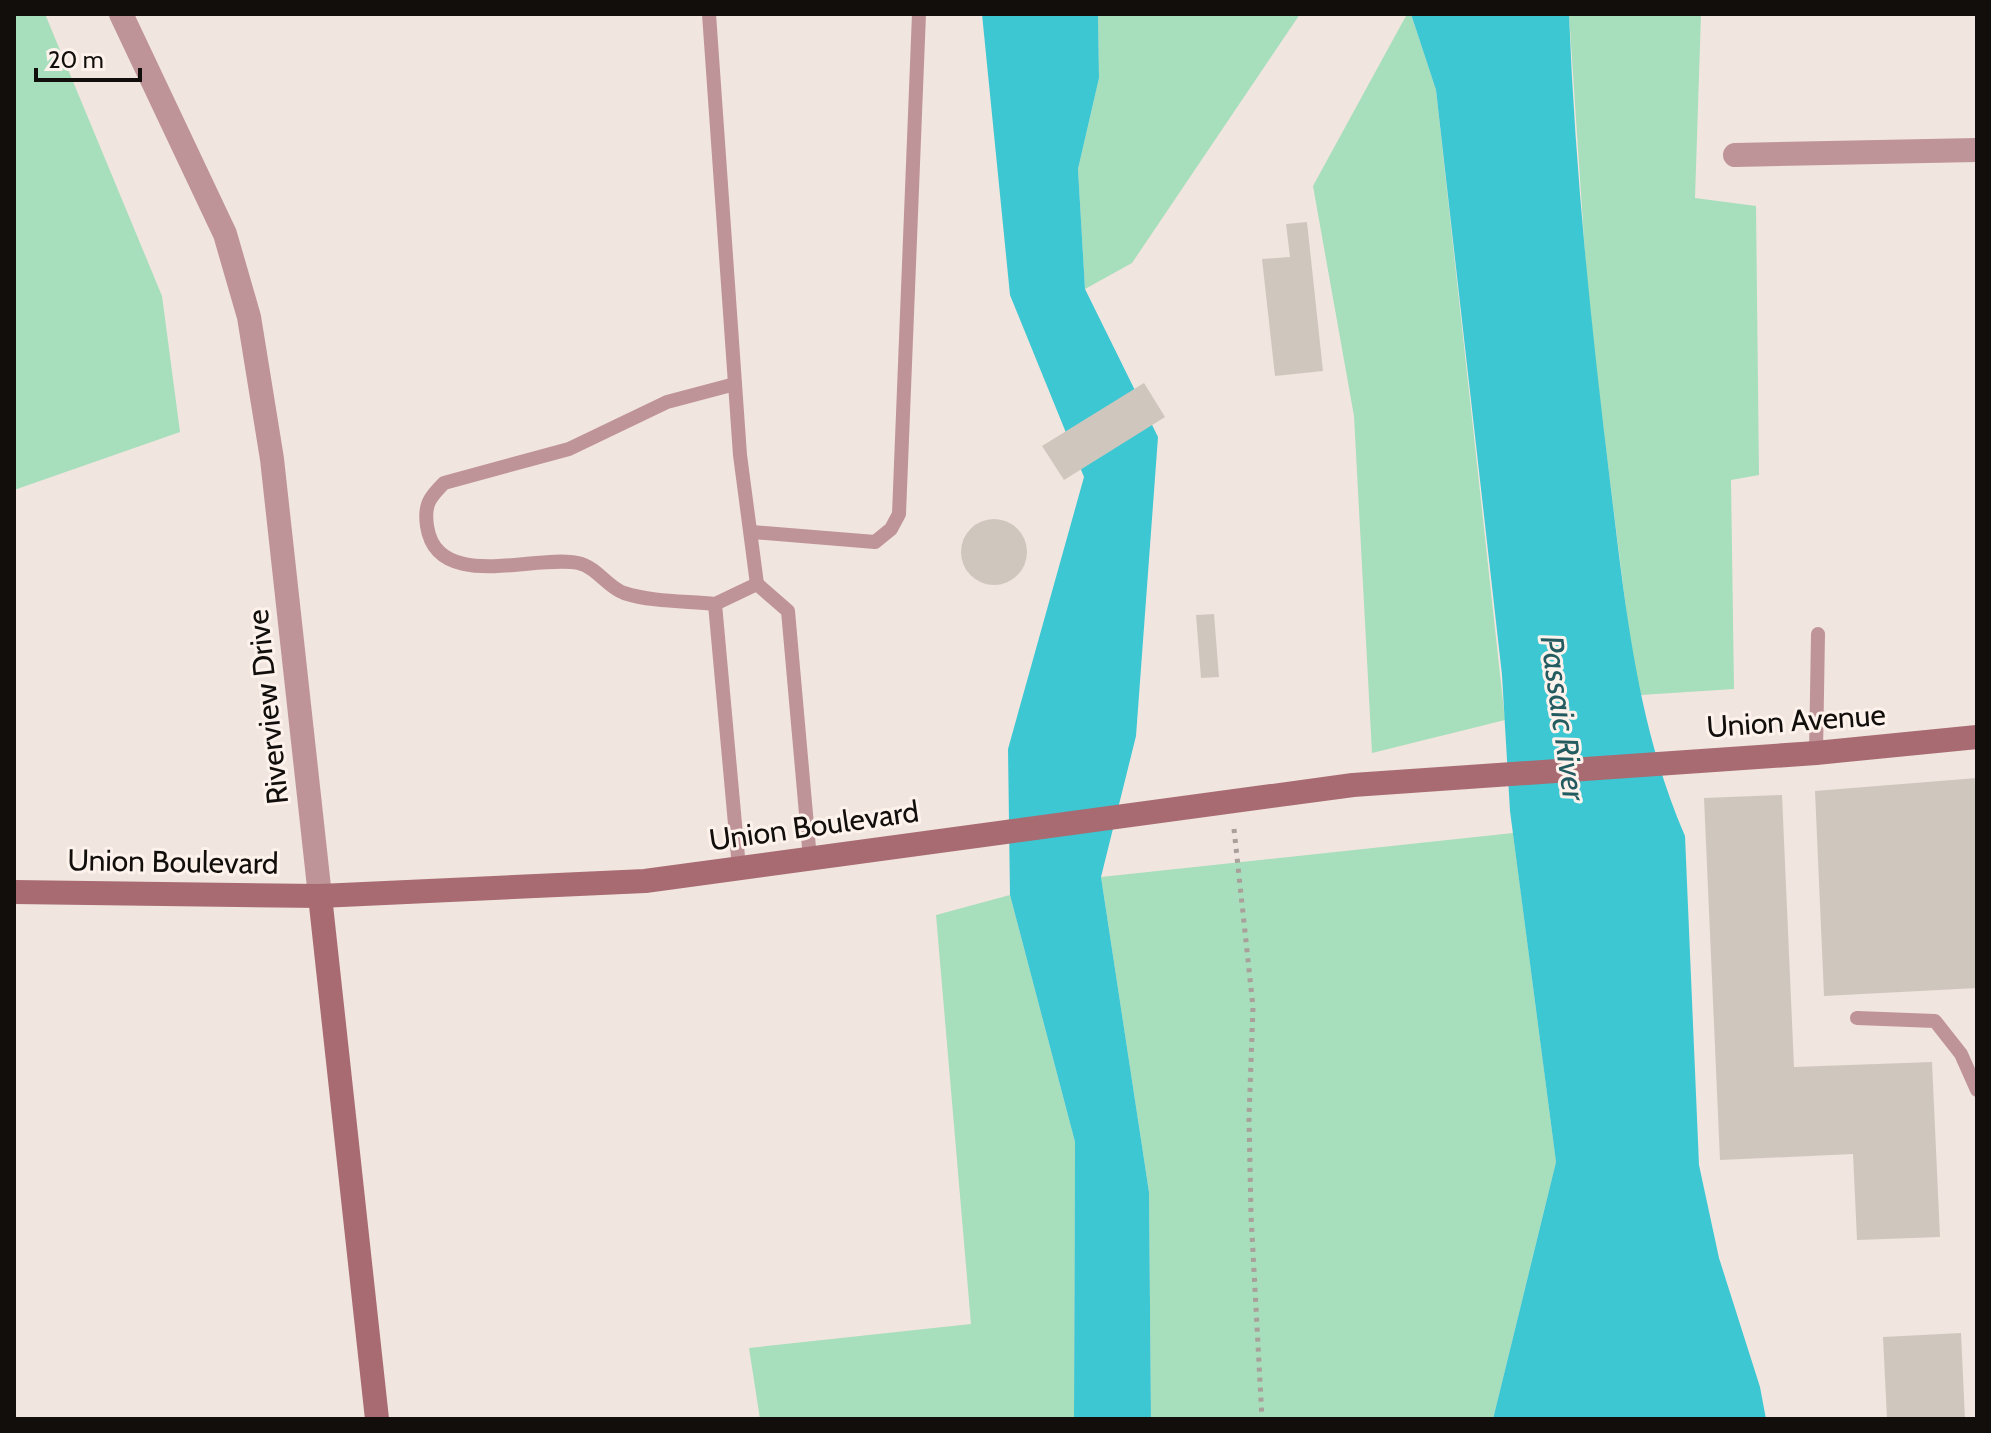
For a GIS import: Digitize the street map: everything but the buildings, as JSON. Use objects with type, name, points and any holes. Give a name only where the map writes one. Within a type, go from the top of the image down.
[{"type":"main road","name":"Union Avenue","points":[[1619,766],[1816,753],[1977,737]]},
{"type":"main road","name":"Union Boulevard","points":[[14,892],[320,896],[645,881],[1353,785],[1619,766]]},
{"type":"main road","name":"Riverview Drive","points":[[320,896],[377,1419]]},
{"type":"street","name":"Riverview Drive","points":[[124,15],[225,234],[249,317],[272,459],[320,896]]},
{"type":"street","points":[[1735,155],[1977,150]]},
{"type":"lane","points":[[709,14],[735,384],[757,584],[788,611],[810,859]]},
{"type":"lane","points":[[752,532],[875,542],[891,529],[899,514],[919,14]]},
{"type":"lane","points":[[735,384],[667,402],[569,449],[444,483],[429,498],[425,511],[428,532],[438,549],[458,563],[479,568],[543,561],[580,563],[622,592],[715,604],[757,584]]},
{"type":"lane","points":[[715,604],[739,868]]},
{"type":"lane","points":[[1816,753],[1818,634]]},
{"type":"lane","points":[[1857,1018],[1935,1021],[1961,1054],[1977,1090]]},
{"type":"path","points":[[1231,802],[1253,1007],[1249,1117],[1251,1215],[1262,1419]]},
{"type":"green space","points":[[14,14],[45,14],[162,296],[180,432],[14,490]]},
{"type":"green space","points":[[1098,14],[1300,14],[1132,263],[1085,289],[1078,169],[1099,78]]},
{"type":"green space","points":[[1407,14],[1411,14],[1436,90],[1505,720],[1372,753],[1354,416],[1313,186]]},
{"type":"green space","points":[[1569,14],[1701,14],[1695,198],[1756,206],[1759,475],[1731,480],[1734,689],[1641,695],[1633,664],[1589,313]]},
{"type":"green space","points":[[1513,833],[1556,1162],[1493,1419],[1151,1419],[1149,1192],[1101,877]]},
{"type":"green space","points":[[1010,895],[1075,1142],[1074,1419],[760,1419],[749,1348],[971,1324],[936,915]]},
{"type":"water","points":[[982,14],[1098,14],[1099,78],[1078,169],[1085,289],[1158,437],[1136,736],[1101,877],[1149,1192],[1151,1419],[1074,1419],[1075,1142],[1010,895],[1008,749],[1084,477],[1010,295]]},
{"type":"water","name":"Passaic River","points":[[1411,14],[1569,14],[1575,131],[1590,306],[1627,617],[1655,750],[1685,836],[1699,1165],[1719,1258],[1760,1387],[1766,1419],[1493,1419],[1556,1162],[1510,811],[1502,675],[1436,90]]}]
